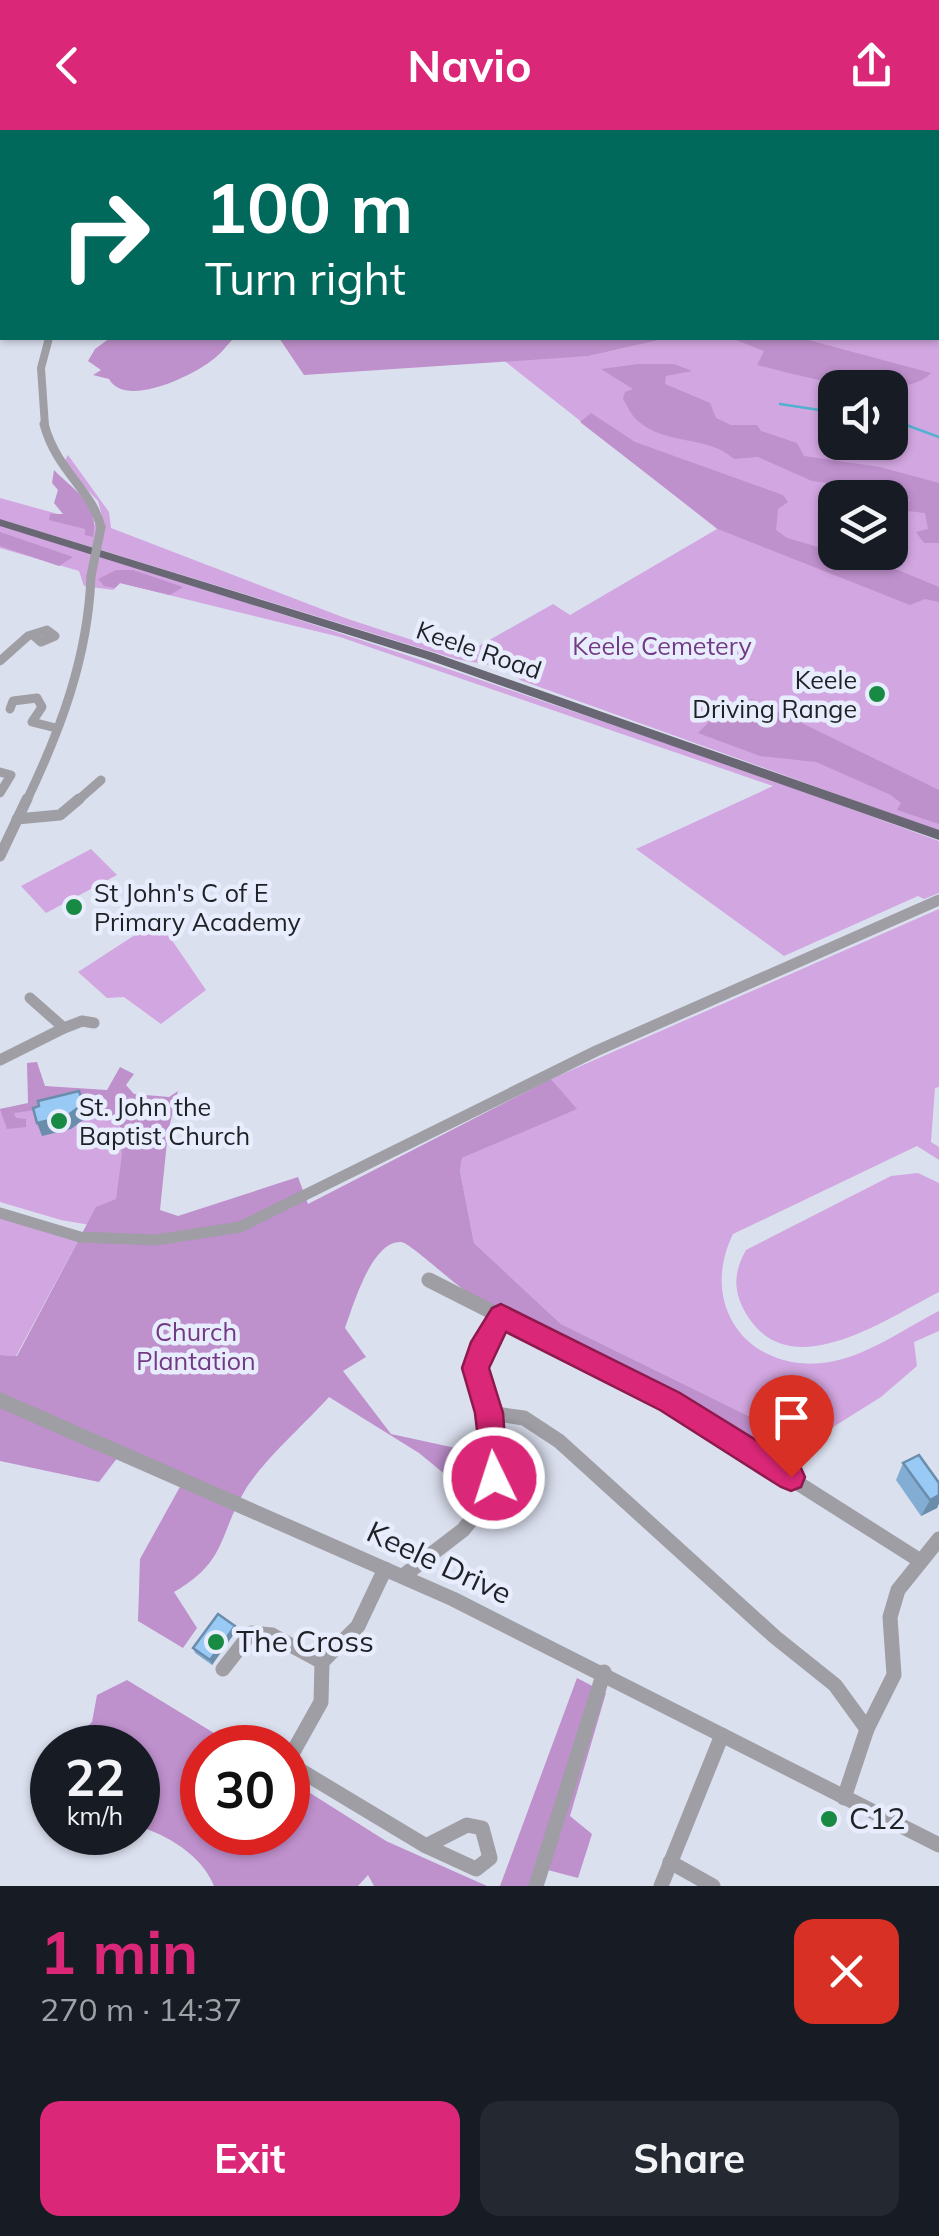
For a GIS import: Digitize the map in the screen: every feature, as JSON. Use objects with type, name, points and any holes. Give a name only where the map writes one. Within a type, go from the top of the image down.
[{"type":"main road","name":"Keele Road","points":[[0,522],[430,656],[939,835]]},
{"type":"street","points":[[0,856],[75,691],[90,610],[90,576],[101,526],[97,506],[62,470],[50,439],[37,379],[49,340]]},
{"type":"street","points":[[0,660],[33,635]]},
{"type":"street","points":[[10,709],[13,701],[36,698],[42,707],[32,722],[56,728]]},
{"type":"street","points":[[0,772],[11,776],[0,793]]},
{"type":"street","points":[[17,819],[60,815],[102,780]]},
{"type":"street","points":[[0,1213],[80,1237],[156,1240],[240,1227],[596,1050],[939,900]]},
{"type":"street","points":[[30,998],[64,1028]]},
{"type":"street","points":[[0,1060],[64,1028],[88,1020],[94,1023]]},
{"type":"street","points":[[429,1280],[670,1402],[919,1560]]},
{"type":"street","points":[[403,1576],[463,1530],[490,1498],[494,1462],[489,1413],[476,1368],[480,1350],[501,1316]]},
{"type":"street","name":"Keele Drive","points":[[0,1400],[184,1474],[403,1576],[604,1672],[939,1845]]},
{"type":"street","points":[[489,1413],[524,1418],[558,1441],[775,1637],[835,1685],[866,1729]]},
{"type":"street","points":[[844,1798],[866,1729],[894,1675],[890,1616],[898,1590],[939,1539]]},
{"type":"street","points":[[322,1662],[358,1626],[385,1569]]},
{"type":"street","points":[[224,1669],[251,1633],[272,1635],[322,1662],[326,1677],[321,1704],[309,1725]]},
{"type":"street","points":[[536,1886],[604,1672]]},
{"type":"street","points":[[661,1886],[722,1735]]},
{"type":"street","points":[[310,1775],[426,1846]]},
{"type":"street","points":[[670,1862],[713,1886]]},
{"type":"green space","points":[[107,340],[232,340],[214,359],[188,375],[158,387],[129,391],[93,375],[101,370],[88,361]]},
{"type":"green space","points":[[280,340],[659,340],[589,356],[304,375]]},
{"type":"green space","name":"Keele Cemetery","points":[[659,340],[939,340],[939,831],[520,680],[511,667],[517,661],[511,658],[495,666],[456,659],[0,519],[0,498],[105,527],[98,501],[63,464],[68,455],[109,512],[111,528],[345,618],[461,656],[553,604],[570,615],[717,529],[502,359],[589,356]]},
{"type":"green space","points":[[736,340],[808,340],[931,373],[908,384],[908,370],[818,370],[818,379],[757,365],[764,351]]},
{"type":"green space","points":[[674,364],[692,371],[666,376],[665,384],[710,403],[716,418],[731,425],[757,425],[761,431],[797,443],[804,456],[818,460],[880,467],[939,483],[939,543],[924,543],[916,532],[928,529],[925,513],[908,511],[908,480],[812,481],[758,457],[734,459],[712,446],[660,434],[635,418],[623,399],[625,392],[633,389],[601,369]]},
{"type":"green space","points":[[591,413],[635,442],[783,495],[788,502],[778,509],[776,530],[787,538],[818,547],[818,569],[718,529],[580,422]]},
{"type":"green space","points":[[54,470],[89,506],[93,537],[85,535],[85,529],[49,520],[50,514],[63,514],[54,503],[58,490],[52,483]]},
{"type":"green space","points":[[0,525],[472,677],[939,841],[939,893],[924,899],[918,896],[784,956],[636,849],[773,786],[340,637],[120,583],[113,590],[84,586],[79,571],[0,548]]},
{"type":"green space","points":[[0,532],[73,557],[59,566],[0,546]]},
{"type":"green space","points":[[116,570],[133,570],[183,587],[170,595],[120,583],[115,588],[104,586],[98,579]]},
{"type":"green space","points":[[822,570],[898,570],[939,587],[939,602],[925,599],[910,605]]},
{"type":"green space","points":[[752,699],[939,790],[939,824],[897,810],[901,803],[891,795],[816,762],[760,756],[698,733],[709,722]]},
{"type":"green space","points":[[91,849],[117,875],[46,913],[21,886]]},
{"type":"green space","points":[[939,909],[939,1087],[935,1088],[931,1142],[939,1147],[939,1160],[917,1146],[733,1234],[723,1262],[722,1288],[728,1312],[740,1332],[758,1348],[780,1359],[805,1364],[848,1357],[939,1311],[939,1331],[914,1342],[917,1366],[881,1397],[806,1444],[561,1324],[474,1243],[460,1171],[462,1158],[576,1109],[551,1079]]},
{"type":"green space","points":[[158,920],[206,990],[161,1024],[124,997],[107,998],[78,972]]},
{"type":"green space","name":"Church Plantation","points":[[37,1062],[45,1086],[107,1090],[120,1067],[134,1074],[126,1085],[134,1094],[169,1097],[178,1091],[168,1132],[160,1210],[178,1216],[298,1177],[308,1204],[551,1079],[577,1109],[462,1158],[460,1171],[474,1243],[561,1324],[806,1444],[777,1461],[665,1396],[474,1296],[406,1244],[390,1245],[372,1263],[345,1328],[366,1357],[343,1371],[391,1434],[474,1452],[484,1488],[464,1490],[419,1453],[329,1397],[252,1480],[212,1559],[174,1592],[197,1628],[183,1648],[138,1621],[140,1559],[181,1485],[118,1457],[99,1482],[0,1461],[0,1355],[17,1356],[96,1207],[116,1199],[122,1155],[120,1125],[94,1102],[14,1113],[16,1118],[26,1119],[26,1127],[7,1129],[0,1109],[28,1103],[27,1063]]},
{"type":"green space","points":[[107,1090],[156,1138],[113,1229],[61,1220],[0,1202],[0,1109]]},
{"type":"green space","points":[[918,1173],[939,1183],[939,1292],[865,1331],[837,1341],[810,1347],[785,1345],[763,1333],[744,1310],[738,1295],[737,1273],[746,1250],[891,1176]]},
{"type":"green space","points":[[0,1213],[80,1237],[16,1356],[0,1355]]},
{"type":"green space","points":[[577,1678],[606,1693],[570,1816],[592,1834],[578,1878],[548,1870],[543,1886],[500,1886]]},
{"type":"green space","points":[[127,1680],[201,1725],[180,1725],[180,1847],[160,1835],[160,1725],[89,1725],[97,1695]]},
{"type":"green space","points":[[310,1793],[386,1841],[487,1886],[374,1886],[368,1875],[358,1886],[214,1886],[192,1856],[310,1855]]},
{"type":"building","points":[[79,1091],[83,1104],[67,1116],[37,1123],[33,1108],[39,1106],[38,1101]]},
{"type":"building","points":[[919,1455],[939,1483],[939,1495],[930,1500],[903,1463]]},
{"type":"building","name":"The Cross","points":[[218,1614],[235,1626],[210,1660],[193,1648]]},
{"type":"waterway","points":[[780,404],[818,410]]},
{"type":"waterway","points":[[908,426],[939,437]]},
{"type":"place","name":"Keele Driving Range","points":[[877,694]]},
{"type":"place","name":"St John's C of E Primary Academy","points":[[74,907]]},
{"type":"place","name":"St. John the Baptist Church","points":[[59,1121]]},
{"type":"place","name":"The Cross","points":[[216,1642]]},
{"type":"place","name":"C12","points":[[829,1819]]},
{"type":"route","points":[[494,1478],[489,1413],[481,1399],[476,1368],[480,1350],[501,1316],[670,1402],[791,1477]]}]
